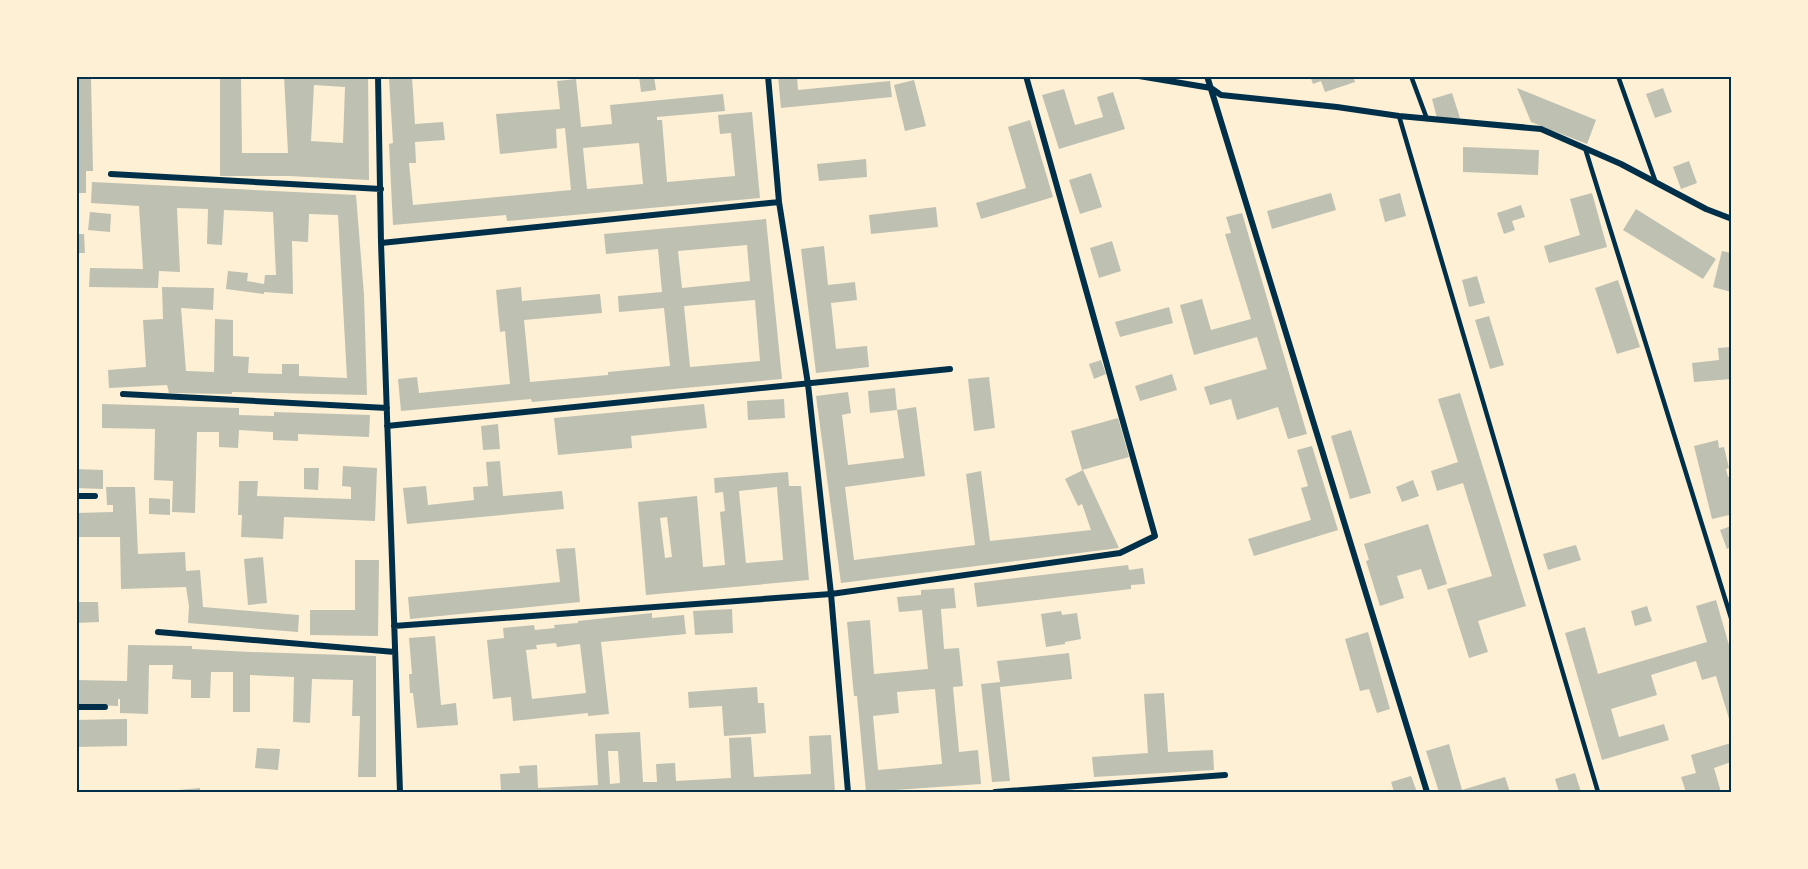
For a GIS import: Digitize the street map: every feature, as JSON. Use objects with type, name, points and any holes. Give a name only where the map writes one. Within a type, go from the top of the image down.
[{"type":"street","points":[[378,76],[381,243],[400,792]]},
{"type":"street","points":[[768,76],[780,202],[808,384],[831,594],[848,792]]},
{"type":"street","points":[[394,626],[831,594],[1120,553],[1155,536],[1026,76]]},
{"type":"street","points":[[1138,76],[1211,88],[1221,95],[1427,119],[1483,122],[1541,129],[1621,164],[1706,209],[1731,219]]},
{"type":"street","points":[[1207,76],[1427,792]]},
{"type":"street","points":[[111,174],[381,189]]},
{"type":"street","points":[[381,243],[780,202]]},
{"type":"street","points":[[387,426],[950,369]]},
{"type":"street","points":[[123,394],[387,408]]},
{"type":"street","points":[[76,496],[95,496]]},
{"type":"street","points":[[158,632],[395,652]]},
{"type":"street","points":[[76,707],[105,707]]},
{"type":"street","points":[[995,792],[1225,775]]},
{"type":"lane","points":[[1412,76],[1427,119]]},
{"type":"lane","points":[[1618,76],[1656,183]]},
{"type":"lane","points":[[1399,116],[1598,792]]},
{"type":"lane","points":[[1585,148],[1731,621]]},
{"type":"building","points":[[76,76],[91,76],[93,171],[86,171],[86,193],[76,193]]},
{"type":"building","points":[[220,76],[241,76],[242,153],[288,153],[284,76],[368,76],[369,180],[288,176],[220,176]],"holes":[[[314,85],[345,87],[343,143],[311,141]]]},
{"type":"building","points":[[639,76],[654,76],[656,90],[641,92]]},
{"type":"building","points":[[778,76],[797,76],[798,90],[890,81],[892,97],[781,108]]},
{"type":"building","points":[[1310,76],[1327,76],[1328,78],[1353,76],[1355,82],[1325,92],[1321,81],[1313,84]]},
{"type":"building","points":[[412,77],[415,124],[443,122],[445,140],[415,142],[416,163],[409,163],[413,205],[571,190],[565,128],[556,129],[557,148],[500,154],[496,114],[560,109],[557,81],[576,79],[581,127],[612,124],[610,105],[723,94],[725,111],[657,117],[657,120],[662,120],[667,182],[735,176],[731,133],[720,134],[718,115],[752,112],[760,198],[507,221],[506,215],[393,225],[389,144],[393,143],[389,79]],"holes":[[[639,143],[643,184],[587,189],[583,148]]]},
{"type":"building","points":[[914,80],[926,126],[905,131],[894,85]]},
{"type":"building","points":[[1517,88],[1596,120],[1587,144],[1531,122]]},
{"type":"building","points":[[1663,88],[1672,112],[1655,118],[1646,94]]},
{"type":"building","points":[[1064,89],[1075,125],[1103,117],[1097,97],[1113,92],[1125,129],[1059,149],[1042,95]]},
{"type":"building","points":[[1452,93],[1460,118],[1437,118],[1432,99]]},
{"type":"building","points":[[1030,120],[1053,197],[981,219],[976,203],[1026,188],[1008,127]]},
{"type":"building","points":[[1463,147],[1539,150],[1538,175],[1463,172]]},
{"type":"building","points":[[866,159],[867,177],[819,181],[817,164]]},
{"type":"building","points":[[1689,161],[1697,183],[1681,189],[1673,167]]},
{"type":"building","points":[[1091,173],[1102,207],[1080,214],[1069,180]]},
{"type":"building","points":[[92,182],[356,195],[364,295],[367,395],[169,393],[167,385],[109,388],[108,370],[146,367],[143,320],[163,319],[162,287],[214,288],[213,310],[181,308],[186,371],[214,372],[215,319],[233,320],[233,356],[249,357],[248,373],[282,374],[282,364],[299,364],[299,376],[347,378],[338,215],[309,214],[308,242],[292,241],[293,294],[264,292],[264,294],[226,289],[228,271],[248,273],[247,281],[264,284],[265,275],[276,275],[273,212],[224,210],[222,245],[207,244],[208,209],[177,208],[180,272],[159,271],[158,288],[89,287],[90,268],[143,269],[139,206],[91,203]]},
{"type":"building","points":[[1331,193],[1336,210],[1272,229],[1267,211]]},
{"type":"building","points":[[1400,193],[1406,216],[1385,222],[1379,199]]},
{"type":"building","points":[[1592,193],[1607,247],[1549,263],[1544,246],[1580,235],[1570,199]]},
{"type":"building","points":[[1521,205],[1525,217],[1512,221],[1515,230],[1504,234],[1497,213]]},
{"type":"building","points":[[936,207],[938,227],[871,234],[869,215]]},
{"type":"building","points":[[1636,209],[1716,259],[1703,279],[1623,230]]},
{"type":"building","points":[[90,212],[111,214],[110,232],[88,230]]},
{"type":"building","points":[[1242,213],[1307,434],[1288,439],[1278,407],[1237,420],[1231,399],[1210,405],[1204,387],[1267,369],[1257,337],[1194,355],[1180,305],[1202,299],[1211,330],[1251,319],[1225,234],[1231,233],[1226,217]]},
{"type":"building","points":[[766,219],[782,379],[532,402],[531,399],[401,411],[398,379],[417,377],[419,393],[510,384],[505,331],[500,332],[496,290],[521,287],[522,301],[600,294],[602,313],[524,320],[530,382],[608,375],[608,372],[670,366],[664,308],[619,312],[618,296],[662,292],[658,249],[606,254],[604,234]],"holes":[[[747,245],[750,281],[682,288],[678,251]],[[755,300],[760,361],[690,367],[684,306]]]},
{"type":"building","points":[[76,234],[84,234],[85,253],[76,253]]},
{"type":"building","points":[[1112,241],[1121,271],[1099,278],[1090,248]]},
{"type":"building","points":[[824,246],[828,285],[855,282],[857,300],[831,303],[836,349],[867,346],[869,367],[816,373],[801,249]]},
{"type":"building","points":[[1722,251],[1731,253],[1731,292],[1713,287]]},
{"type":"building","points":[[1477,276],[1485,303],[1469,307],[1462,280]]},
{"type":"building","points":[[1618,280],[1640,347],[1617,354],[1595,288]]},
{"type":"building","points":[[1169,307],[1173,323],[1120,337],[1115,322]]},
{"type":"building","points":[[1489,316],[1504,365],[1490,369],[1475,320]]},
{"type":"building","points":[[1731,347],[1731,379],[1694,382],[1692,363],[1719,360],[1718,348]]},
{"type":"building","points":[[1101,360],[1106,374],[1094,379],[1089,364]]},
{"type":"building","points":[[1172,374],[1177,390],[1140,401],[1135,386]]},
{"type":"building","points":[[989,377],[995,428],[974,431],[968,379]]},
{"type":"building","points":[[895,388],[897,410],[870,413],[868,391]]},
{"type":"building","points":[[848,392],[851,413],[842,415],[848,465],[904,458],[897,410],[916,407],[925,476],[845,487],[854,560],[975,545],[966,474],[981,471],[990,541],[1091,530],[1082,504],[1078,506],[1065,479],[1083,470],[1119,548],[841,583],[816,396]]},
{"type":"building","points":[[1460,393],[1526,606],[1478,621],[1488,652],[1469,658],[1447,589],[1492,576],[1463,483],[1437,491],[1431,471],[1458,462],[1438,399]]},
{"type":"building","points":[[784,399],[785,418],[748,420],[747,401]]},
{"type":"building","points":[[102,404],[239,408],[239,415],[274,416],[274,412],[370,415],[369,437],[298,434],[298,441],[273,440],[273,432],[239,430],[238,448],[219,447],[219,432],[197,432],[195,513],[172,512],[173,481],[154,480],[155,429],[102,428]]},
{"type":"building","points":[[704,404],[707,428],[631,436],[632,448],[558,455],[554,418]]},
{"type":"building","points":[[1118,418],[1129,457],[1082,470],[1071,431]]},
{"type":"building","points":[[498,424],[500,449],[483,450],[481,426]]},
{"type":"building","points":[[1351,430],[1371,493],[1350,499],[1331,436]]},
{"type":"building","points":[[1718,440],[1719,448],[1724,447],[1729,468],[1726,469],[1728,477],[1731,476],[1731,521],[1729,515],[1712,519],[1694,446]]},
{"type":"building","points":[[1312,446],[1338,530],[1254,556],[1248,539],[1311,520],[1301,488],[1308,486],[1297,450]]},
{"type":"building","points":[[500,461],[503,496],[562,491],[564,509],[407,524],[403,488],[426,486],[428,505],[474,500],[473,487],[488,486],[486,462]]},
{"type":"building","points":[[343,466],[377,468],[375,521],[284,517],[283,539],[241,537],[242,515],[238,515],[239,481],[258,481],[257,496],[351,499],[351,487],[342,486]]},
{"type":"building","points":[[304,468],[319,468],[318,490],[304,489]]},
{"type":"building","points":[[76,469],[103,470],[103,489],[76,488]]},
{"type":"building","points":[[788,472],[789,486],[801,486],[809,580],[646,595],[638,502],[697,496],[703,567],[725,565],[720,512],[725,511],[723,492],[715,493],[714,478]],"holes":[[[777,487],[783,560],[746,563],[739,491]],[[667,517],[672,557],[665,558],[660,518]]]},
{"type":"building","points":[[1413,480],[1419,496],[1402,502],[1396,487]]},
{"type":"building","points":[[106,487],[135,487],[138,554],[185,552],[186,571],[200,570],[203,607],[299,615],[298,632],[188,623],[189,606],[186,587],[121,589],[120,537],[76,537],[76,513],[113,512],[113,505],[107,505]]},
{"type":"building","points":[[149,498],[170,499],[170,515],[149,514]]},
{"type":"building","points":[[1428,524],[1447,584],[1428,590],[1421,569],[1397,576],[1404,598],[1380,606],[1366,561],[1369,560],[1364,544]]},
{"type":"building","points":[[1731,526],[1731,547],[1727,549],[1720,530]]},
{"type":"building","points":[[1576,545],[1581,560],[1548,570],[1543,554]]},
{"type":"building","points":[[575,548],[580,602],[410,619],[408,597],[560,582],[556,549]]},
{"type":"building","points":[[263,557],[267,603],[248,605],[244,559]]},
{"type":"building","points":[[355,560],[379,560],[378,636],[310,635],[310,610],[355,610]]},
{"type":"building","points":[[1128,565],[1129,570],[1143,568],[1145,584],[1131,585],[1131,589],[977,607],[974,583]]},
{"type":"building","points":[[954,588],[956,608],[941,609],[944,649],[959,648],[963,686],[953,687],[959,752],[978,750],[981,784],[866,792],[847,622],[870,620],[874,674],[928,669],[922,610],[899,612],[897,597],[921,595],[921,590]],"holes":[[[935,689],[942,764],[878,770],[873,716],[899,713],[897,692]]]},
{"type":"building","points":[[1716,600],[1731,652],[1731,725],[1716,676],[1702,680],[1696,661],[1651,675],[1657,695],[1611,709],[1619,737],[1664,724],[1669,740],[1602,760],[1565,633],[1585,627],[1598,674],[1707,642],[1696,606]]},
{"type":"building","points":[[76,602],[98,602],[99,622],[76,623]]},
{"type":"building","points":[[1647,606],[1652,621],[1635,626],[1631,611]]},
{"type":"building","points":[[732,609],[733,633],[695,635],[693,611]]},
{"type":"building","points":[[1061,611],[1062,615],[1077,613],[1081,639],[1046,647],[1041,614]]},
{"type":"building","points":[[652,613],[652,618],[684,615],[686,634],[601,642],[609,714],[588,716],[588,713],[513,721],[511,697],[493,699],[487,640],[504,638],[503,628],[534,625],[535,630],[555,628],[554,625],[578,623],[578,621]],"holes":[[[556,643],[557,647],[580,644],[586,693],[532,699],[526,650],[537,649],[536,645]]]},
{"type":"building","points":[[1368,632],[1390,709],[1377,713],[1369,689],[1360,691],[1345,639]]},
{"type":"building","points":[[435,636],[441,705],[456,703],[458,725],[417,728],[413,693],[410,693],[409,674],[412,674],[409,638]]},
{"type":"building","points":[[128,645],[192,646],[192,649],[376,656],[376,777],[358,777],[360,716],[352,716],[353,680],[312,679],[310,723],[293,722],[294,677],[250,675],[250,712],[233,712],[233,672],[211,672],[210,698],[191,698],[191,680],[172,679],[173,665],[149,665],[148,714],[120,713],[120,699],[118,699],[118,706],[76,704],[76,680],[127,681]]},
{"type":"building","points":[[1069,653],[1072,679],[1000,687],[1010,781],[992,782],[981,684],[1000,682],[997,661]]},
{"type":"building","points":[[757,687],[758,703],[764,703],[766,733],[724,736],[722,706],[689,708],[688,692]]},
{"type":"building","points":[[1164,693],[1168,752],[1213,750],[1214,770],[1094,777],[1092,757],[1148,753],[1144,694]]},
{"type":"building","points":[[127,719],[127,746],[76,747],[76,720]]},
{"type":"building","points":[[640,732],[643,782],[657,782],[656,764],[675,763],[676,781],[731,778],[729,738],[751,737],[754,777],[811,774],[809,736],[831,735],[835,792],[489,792],[488,790],[501,790],[500,774],[520,773],[519,766],[537,765],[538,788],[598,785],[595,734]],"holes":[[[608,751],[618,751],[620,783],[610,784]]]},
{"type":"building","points":[[1731,743],[1731,762],[1714,768],[1721,792],[1686,792],[1681,777],[1696,773],[1691,755]]},
{"type":"building","points":[[1449,744],[1462,790],[1505,777],[1510,792],[1439,792],[1426,751]]},
{"type":"building","points":[[257,748],[280,749],[278,770],[255,768]]},
{"type":"building","points":[[1575,773],[1581,792],[1559,792],[1555,779]]},
{"type":"building","points":[[1411,776],[1417,792],[1394,792],[1391,782]]},
{"type":"building","points":[[200,788],[200,792],[178,792],[178,790]]}]
